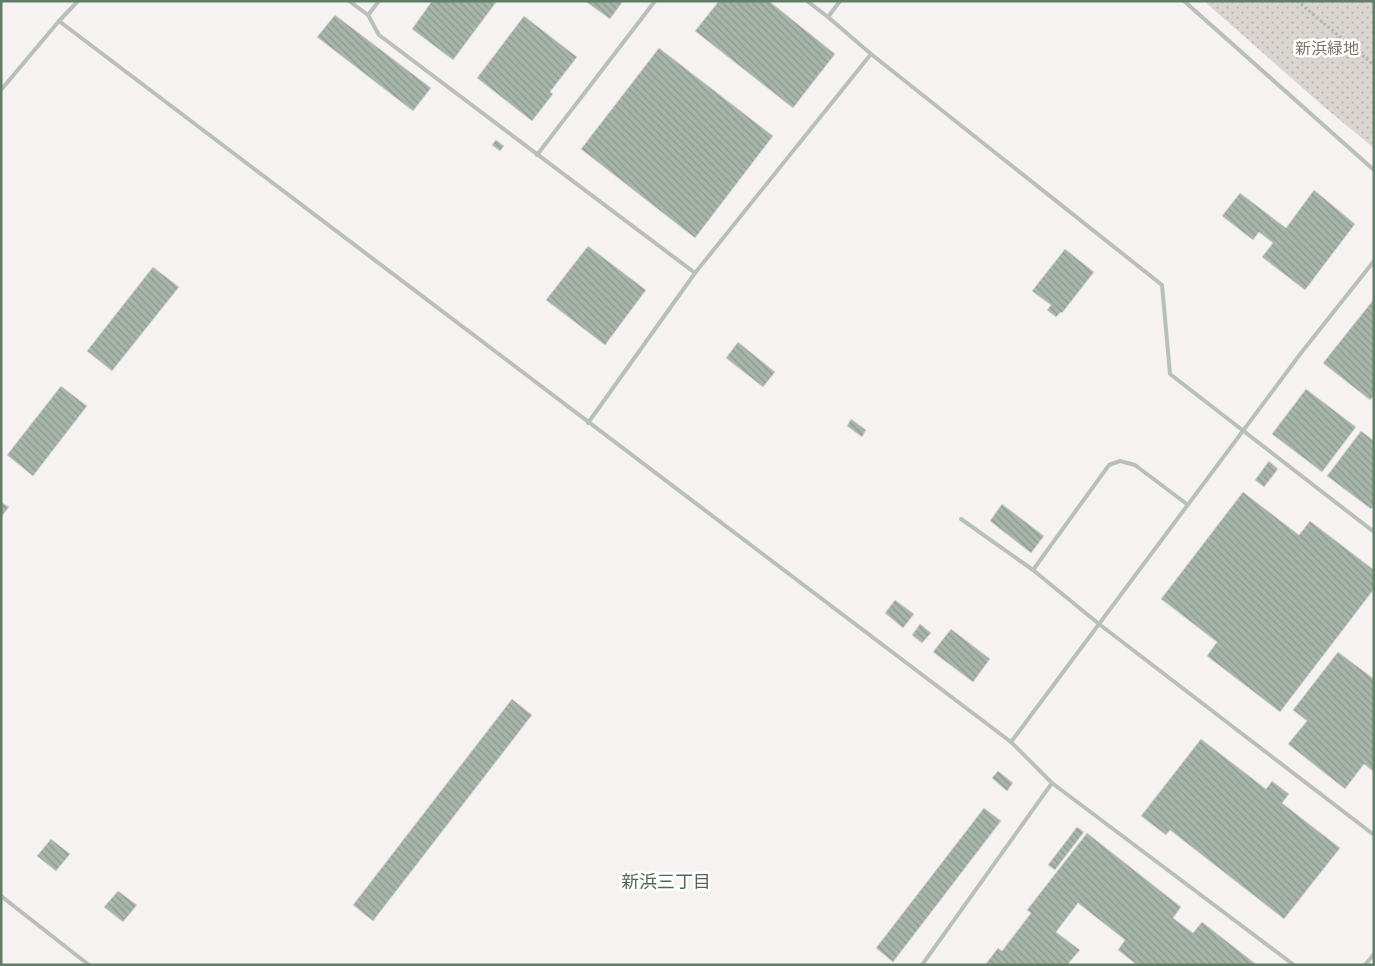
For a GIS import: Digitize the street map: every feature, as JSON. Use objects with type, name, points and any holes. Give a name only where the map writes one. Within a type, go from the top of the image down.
[{"type":"lane","points":[[1,90],[78,1]]},
{"type":"lane","points":[[349,1],[368,15],[379,36],[695,273]]},
{"type":"lane","points":[[368,15],[379,1]]},
{"type":"lane","points":[[537,155],[655,1]]},
{"type":"lane","points":[[807,1],[1162,285],[1170,374],[1374,532]]},
{"type":"lane","points":[[828,17],[840,1]]},
{"type":"lane","points":[[1184,1],[1374,170]]},
{"type":"lane","points":[[59,21],[1010,742],[1052,783],[1294,965]]},
{"type":"lane","points":[[588,423],[695,273],[871,54]]},
{"type":"lane","points":[[1010,742],[1301,353],[1374,261]]},
{"type":"lane","points":[[1033,570],[1109,466],[1120,460],[1135,465],[1188,505]]},
{"type":"lane","points":[[962,519],[1033,570],[1099,624],[1374,835]]},
{"type":"lane","points":[[922,965],[1052,783]]},
{"type":"lane","points":[[1,896],[89,965]]},
{"type":"lane","points":[[1365,965],[1374,954]]},
{"type":"path","points":[[1297,1],[1374,65]]},
{"type":"green space","name":"新浜緑地","points":[[1204,1],[1374,1],[1374,148],[1323,106]]},
{"type":"building","points":[[432,1],[497,1],[453,60],[412,29]]},
{"type":"building","points":[[585,1],[623,1],[610,19]]},
{"type":"building","points":[[719,1],[769,1],[835,54],[793,108],[695,31]]},
{"type":"building","points":[[335,15],[431,88],[413,111],[317,37]]},
{"type":"building","points":[[524,16],[577,57],[550,92],[553,94],[532,121],[477,78]]},
{"type":"building","points":[[659,48],[773,136],[695,238],[581,149]]},
{"type":"building","points":[[496,140],[504,146],[500,151],[492,145]]},
{"type":"building","points":[[1314,190],[1355,224],[1305,290],[1262,257],[1273,243],[1259,232],[1253,240],[1222,216],[1240,193],[1286,228]]},
{"type":"building","points":[[588,246],[646,290],[605,345],[546,300]]},
{"type":"building","points":[[1065,249],[1094,272],[1062,313],[1056,317],[1047,310],[1051,305],[1032,291]]},
{"type":"building","points":[[153,267],[179,287],[112,371],[87,351]]},
{"type":"building","points":[[1374,299],[1374,396],[1370,400],[1323,363]]},
{"type":"building","points":[[738,342],[775,372],[763,387],[726,358]]},
{"type":"building","points":[[61,386],[87,406],[33,476],[7,455]]},
{"type":"building","points":[[1306,389],[1356,427],[1322,472],[1272,434]]},
{"type":"building","points":[[851,419],[866,430],[862,437],[847,426]]},
{"type":"building","points":[[1361,431],[1374,441],[1374,506],[1371,509],[1327,476]]},
{"type":"building","points":[[1269,461],[1278,469],[1264,487],[1255,480]]},
{"type":"building","points":[[1243,492],[1299,535],[1310,521],[1374,570],[1374,589],[1280,712],[1207,656],[1217,642],[1161,599]]},
{"type":"building","points":[[1,502],[9,507],[1,517]]},
{"type":"building","points":[[1002,504],[1044,536],[1031,553],[990,521]]},
{"type":"building","points":[[895,600],[914,614],[903,628],[885,613]]},
{"type":"building","points":[[920,624],[931,633],[922,643],[912,635]]},
{"type":"building","points":[[951,629],[990,659],[973,682],[933,652]]},
{"type":"building","points":[[1338,652],[1374,679],[1374,772],[1364,764],[1345,789],[1288,744],[1307,721],[1293,710]]},
{"type":"building","points":[[512,699],[532,715],[373,921],[353,905]]},
{"type":"building","points":[[1201,739],[1266,789],[1272,781],[1289,794],[1282,803],[1340,848],[1284,919],[1170,830],[1166,835],[1141,816]]},
{"type":"building","points":[[998,771],[1013,783],[1007,791],[992,778]]},
{"type":"building","points":[[984,808],[1001,821],[893,962],[876,948]]},
{"type":"building","points":[[1077,827],[1084,832],[1055,870],[1048,865]]},
{"type":"building","points":[[1087,833],[1181,907],[1173,918],[1193,933],[1202,922],[1257,965],[1137,965],[1118,950],[1125,940],[1078,903],[1056,932],[1080,950],[1067,965],[985,965],[998,948],[1002,951],[1031,913],[1027,910]]},
{"type":"building","points":[[51,839],[70,854],[56,871],[37,856]]},
{"type":"building","points":[[118,891],[137,905],[123,922],[104,907]]},
{"type":"district","name":"新浜三丁目","points":[[666,882]]}]
